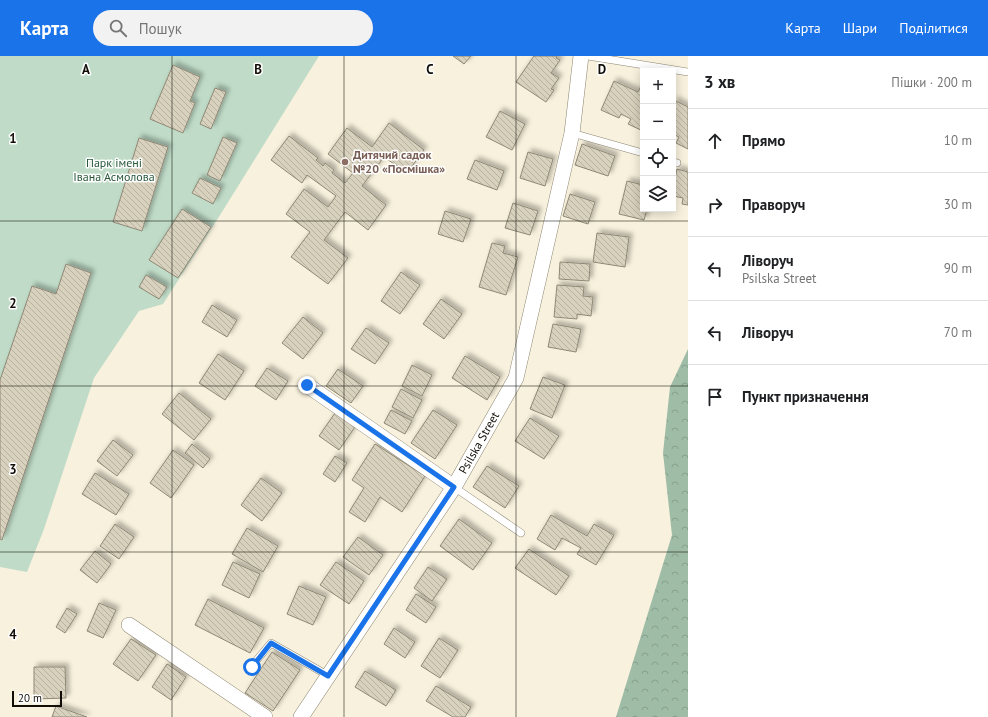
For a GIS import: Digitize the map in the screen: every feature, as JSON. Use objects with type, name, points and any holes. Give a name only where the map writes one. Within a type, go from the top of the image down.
[{"type":"street","name":"Psilska Street","points":[[301,717],[454,487],[516,378],[572,132],[581,56]]},
{"type":"street","points":[[307,385],[454,487]]},
{"type":"street","points":[[129,625],[265,717]]},
{"type":"lane","points":[[588,56],[688,72]]},
{"type":"lane","points":[[572,132],[640,152]]},
{"type":"lane","points":[[454,487],[522,533]]},
{"type":"lane","points":[[252,667],[271,643],[328,676]]},
{"type":"green space","name":"Парк імені Івана Асмолова","points":[[0,56],[319,56],[163,304],[139,311],[94,378],[44,529],[27,572],[0,567]]},
{"type":"green space","points":[[688,349],[688,717],[616,717],[672,535],[663,453],[670,387]]},
{"type":"building","points":[[453,56],[471,56],[464,64]]},
{"type":"building","points":[[534,56],[557,56],[556,58],[560,60],[551,73],[559,78],[551,89],[554,90],[546,102],[516,82]]},
{"type":"building","points":[[173,65],[200,77],[190,101],[195,103],[183,133],[150,119]]},
{"type":"building","points":[[614,81],[638,92],[640,88],[640,130],[628,124],[631,119],[621,114],[619,118],[601,110]]},
{"type":"building","points":[[215,88],[226,92],[211,129],[200,124]]},
{"type":"building","points":[[676,101],[688,107],[688,149],[676,143],[679,137],[676,136]]},
{"type":"building","points":[[500,111],[525,124],[512,150],[486,137]]},
{"type":"building","points":[[389,123],[424,150],[407,173],[384,157],[362,186],[386,205],[368,230],[345,212],[324,240],[348,258],[328,284],[291,257],[310,232],[286,214],[304,189],[328,207],[336,196],[307,175],[302,183],[271,160],[289,136],[318,158],[316,160],[323,166],[325,163],[334,170],[332,173],[345,183],[353,173],[328,154],[347,128],[372,147]]},
{"type":"building","points":[[223,137],[237,143],[220,181],[207,175]]},
{"type":"building","points":[[139,138],[168,147],[142,231],[113,222]]},
{"type":"building","points":[[582,144],[615,156],[608,176],[575,165]]},
{"type":"building","points":[[528,152],[553,159],[545,186],[520,178]]},
{"type":"building","points":[[475,160],[504,171],[497,190],[467,179]]},
{"type":"building","points":[[677,169],[688,172],[688,205],[682,204],[683,198],[676,197]]},
{"type":"building","points":[[200,178],[221,188],[213,204],[192,193]]},
{"type":"building","points":[[627,181],[640,184],[640,212],[646,212],[644,220],[619,214]]},
{"type":"building","points":[[570,194],[595,202],[588,224],[563,216]]},
{"type":"building","points":[[513,203],[538,211],[530,235],[505,228]]},
{"type":"building","points":[[182,209],[211,227],[178,278],[149,260]]},
{"type":"building","points":[[445,211],[471,219],[463,242],[438,234]]},
{"type":"building","points":[[597,233],[629,237],[625,267],[593,262]]},
{"type":"building","points":[[492,243],[505,246],[503,253],[518,257],[506,295],[479,287]]},
{"type":"building","points":[[560,262],[590,264],[589,281],[559,279]]},
{"type":"building","points":[[66,264],[91,273],[2,540],[0,539],[0,380],[32,286],[56,294]]},
{"type":"building","points":[[401,272],[420,285],[400,314],[381,301]]},
{"type":"building","points":[[146,275],[167,287],[159,299],[139,287]]},
{"type":"building","points":[[557,285],[584,287],[583,296],[593,297],[591,316],[577,314],[577,319],[554,317]]},
{"type":"building","points":[[441,299],[462,314],[444,339],[423,324]]},
{"type":"building","points":[[212,305],[237,320],[227,337],[202,322]]},
{"type":"building","points":[[303,317],[323,333],[303,359],[282,343]]},
{"type":"building","points":[[553,324],[581,329],[576,352],[548,347]]},
{"type":"building","points":[[366,328],[389,343],[375,364],[351,349]]},
{"type":"building","points":[[218,354],[244,371],[225,400],[199,383]]},
{"type":"building","points":[[465,356],[500,377],[487,400],[452,378]]},
{"type":"building","points":[[412,365],[432,375],[422,396],[402,386]]},
{"type":"building","points":[[267,368],[288,381],[276,400],[255,386]]},
{"type":"building","points":[[338,369],[363,386],[351,403],[326,386]]},
{"type":"building","points":[[543,377],[565,385],[552,418],[530,409]]},
{"type":"building","points":[[401,389],[422,400],[413,418],[392,407]]},
{"type":"building","points":[[179,393],[211,419],[194,440],[162,414]]},
{"type":"building","points":[[391,410],[412,421],[405,434],[384,423]]},
{"type":"building","points":[[433,410],[457,425],[435,459],[411,443]]},
{"type":"building","points":[[335,413],[355,427],[339,450],[319,436]]},
{"type":"building","points":[[530,418],[559,436],[544,459],[515,441]]},
{"type":"building","points":[[113,440],[133,455],[117,476],[97,461]]},
{"type":"building","points":[[192,444],[210,459],[203,468],[185,453]]},
{"type":"building","points":[[375,444],[425,476],[402,512],[380,497],[365,522],[349,512],[364,488],[352,480]]},
{"type":"building","points":[[173,450],[194,465],[171,498],[150,483]]},
{"type":"building","points":[[335,456],[347,463],[335,482],[323,474]]},
{"type":"building","points":[[487,466],[519,486],[505,508],[473,487]]},
{"type":"building","points":[[95,473],[129,494],[116,515],[82,494]]},
{"type":"building","points":[[261,478],[282,493],[262,521],[241,505]]},
{"type":"building","points":[[551,515],[587,536],[594,524],[614,535],[596,565],[577,554],[581,548],[562,538],[555,550],[537,539]]},
{"type":"building","points":[[459,519],[492,543],[473,570],[440,546]]},
{"type":"building","points":[[115,524],[134,537],[119,559],[100,546]]},
{"type":"building","points":[[247,528],[278,546],[263,572],[232,554]]},
{"type":"building","points":[[358,537],[383,555],[369,575],[343,557]]},
{"type":"building","points":[[529,549],[569,576],[556,595],[515,568]]},
{"type":"building","points":[[95,551],[111,564],[97,583],[80,570]]},
{"type":"building","points":[[233,562],[260,574],[249,598],[222,585]]},
{"type":"building","points":[[336,562],[364,581],[349,604],[320,585]]},
{"type":"building","points":[[428,567],[447,579],[432,601],[414,588]]},
{"type":"building","points":[[299,586],[326,597],[313,625],[287,614]]},
{"type":"building","points":[[416,594],[436,607],[426,623],[406,610]]},
{"type":"building","points":[[208,599],[264,628],[250,653],[195,625]]},
{"type":"building","points":[[99,603],[116,610],[103,638],[87,631]]},
{"type":"building","points":[[67,608],[77,614],[65,633],[56,627]]},
{"type":"building","points":[[394,628],[415,642],[405,658],[384,644]]},
{"type":"building","points":[[439,638],[458,650],[440,678],[421,666]]},
{"type":"building","points":[[131,639],[156,655],[138,681],[113,664]]},
{"type":"building","points":[[272,652],[300,670],[273,711],[245,693]]},
{"type":"building","points":[[167,664],[186,677],[171,700],[152,687]]},
{"type":"building","points":[[34,667],[65,667],[66,698],[34,699]]},
{"type":"building","points":[[365,671],[396,690],[386,706],[355,687]]},
{"type":"building","points":[[436,686],[471,707],[465,717],[453,717],[426,701]]},
{"type":"building","points":[[56,706],[87,717],[52,717]]},
{"type":"place","name":"Дитячий садок №20 «Посмішка»","points":[[345,162]]},
{"type":"route","points":[[252,667],[271,643],[328,676],[454,487],[307,385]]}]
